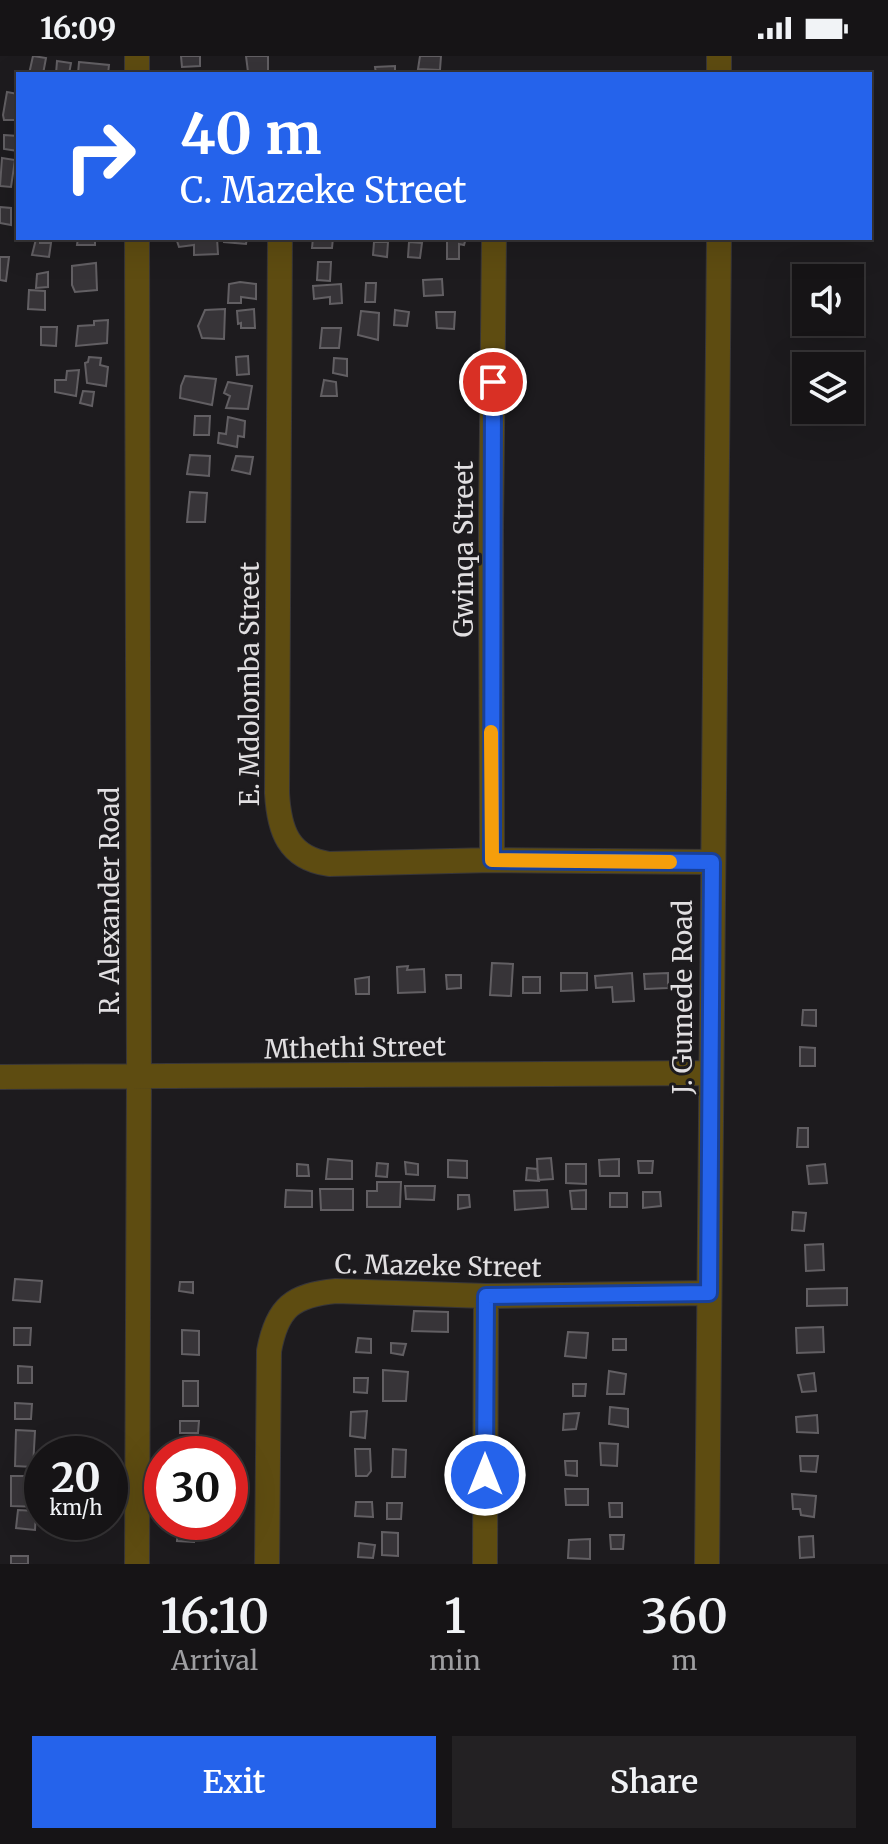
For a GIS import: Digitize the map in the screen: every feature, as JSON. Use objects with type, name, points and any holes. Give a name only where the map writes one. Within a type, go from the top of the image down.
[{"type":"street","name":"R. Alexander Road","points":[[137,240],[137,1564]]},
{"type":"street","name":"E. Mdolomba Street","points":[[280,240],[278,818],[291,845],[314,862],[353,865],[492,860],[712,862]]},
{"type":"street","name":"Gwinqa Street","points":[[492,860],[494,240]]},
{"type":"street","name":"J. Gumede Road","points":[[707,1564],[719,240]]},
{"type":"street","name":"Mthethi Street","points":[[0,1077],[710,1073]]},
{"type":"street","name":"C. Mazeke Street","points":[[267,1564],[269,1351],[273,1330],[285,1309],[305,1297],[336,1291],[486,1296],[709,1293]]},
{"type":"street","points":[[485,1564],[486,1296]]},
{"type":"building","points":[[33,56],[46,58],[43,72],[29,72]]},
{"type":"building","points":[[181,56],[200,56],[200,66],[182,67]]},
{"type":"building","points":[[246,56],[268,56],[268,72],[248,72]]},
{"type":"building","points":[[420,56],[441,56],[440,70],[418,69]]},
{"type":"building","points":[[57,61],[71,63],[69,72],[56,72]]},
{"type":"building","points":[[79,62],[109,65],[108,72],[78,72]]},
{"type":"building","points":[[395,66],[395,72],[376,72],[375,67]]},
{"type":"building","points":[[7,92],[16,94],[16,120],[4,120]]},
{"type":"building","points":[[4,135],[16,136],[16,151],[4,149]]},
{"type":"building","points":[[2,158],[15,160],[11,187],[0,186]]},
{"type":"building","points":[[0,207],[11,208],[11,225],[0,223]]},
{"type":"building","points":[[36,240],[51,243],[49,257],[32,255]]},
{"type":"building","points":[[78,240],[95,240],[95,245],[77,245]]},
{"type":"building","points":[[177,240],[217,240],[218,254],[194,255],[194,245],[179,247]]},
{"type":"building","points":[[224,240],[247,240],[246,244]]},
{"type":"building","points":[[313,240],[333,240],[332,248],[312,248]]},
{"type":"building","points":[[447,240],[465,240],[464,245],[459,244],[459,259],[447,259]]},
{"type":"building","points":[[374,242],[388,242],[387,257],[373,255]]},
{"type":"building","points":[[409,242],[422,243],[420,258],[408,257]]},
{"type":"building","points":[[0,257],[9,257],[6,281],[0,280]]},
{"type":"building","points":[[318,262],[331,262],[330,281],[317,280]]},
{"type":"building","points":[[96,263],[97,290],[75,292],[72,266]]},
{"type":"building","points":[[48,272],[48,287],[36,288],[37,274]]},
{"type":"building","points":[[442,279],[443,295],[424,296],[423,280]]},
{"type":"building","points":[[366,283],[376,283],[375,302],[365,302]]},
{"type":"building","points":[[229,284],[256,284],[256,299],[241,297],[241,303],[228,303]]},
{"type":"building","points":[[341,284],[342,303],[330,304],[330,297],[314,299],[313,286]]},
{"type":"building","points":[[29,290],[45,291],[45,310],[28,309]]},
{"type":"building","points":[[225,309],[224,339],[202,338],[198,326],[205,310]]},
{"type":"building","points":[[254,309],[255,328],[241,328],[237,311]]},
{"type":"building","points":[[395,310],[409,312],[407,326],[394,325]]},
{"type":"building","points":[[361,311],[379,313],[378,340],[358,335]]},
{"type":"building","points":[[436,312],[455,312],[454,329],[437,328]]},
{"type":"building","points":[[108,320],[107,343],[76,346],[78,326]]},
{"type":"building","points":[[41,327],[57,327],[56,346],[41,345]]},
{"type":"building","points":[[322,328],[341,328],[339,348],[320,348]]},
{"type":"building","points":[[248,356],[249,374],[237,375],[236,357]]},
{"type":"building","points":[[89,357],[101,358],[100,365],[108,367],[106,386],[87,383],[85,363]]},
{"type":"building","points":[[334,358],[347,359],[347,376],[333,373]]},
{"type":"building","points":[[79,370],[76,396],[55,392],[55,380],[66,380],[67,371]]},
{"type":"building","points":[[185,376],[216,379],[212,405],[180,398]]},
{"type":"building","points":[[324,380],[336,382],[337,396],[321,396]]},
{"type":"building","points":[[228,382],[252,386],[248,409],[226,408],[230,396],[224,393]]},
{"type":"building","points":[[83,391],[94,392],[92,406],[80,403]]},
{"type":"building","points":[[195,416],[210,416],[209,435],[194,435]]},
{"type":"building","points":[[228,417],[245,421],[244,437],[238,436],[237,447],[218,443],[219,433],[226,434]]},
{"type":"building","points":[[190,455],[210,456],[209,476],[187,474]]},
{"type":"building","points":[[236,456],[253,457],[250,474],[232,470]]},
{"type":"building","points":[[190,492],[207,493],[205,522],[187,522]]},
{"type":"building","points":[[492,963],[513,964],[511,996],[490,995]]},
{"type":"building","points":[[408,966],[407,970],[424,969],[425,992],[398,993],[397,967]]},
{"type":"building","points":[[561,973],[587,973],[587,990],[561,991]]},
{"type":"building","points":[[632,973],[634,1001],[613,1002],[612,987],[596,988],[595,976]]},
{"type":"building","points":[[668,973],[668,988],[645,989],[644,974]]},
{"type":"building","points":[[446,975],[461,975],[461,988],[447,989]]},
{"type":"building","points":[[369,977],[369,994],[356,994],[355,979]]},
{"type":"building","points":[[523,977],[540,977],[540,993],[523,993]]},
{"type":"building","points":[[803,1010],[816,1010],[816,1026],[802,1025]]},
{"type":"building","points":[[800,1047],[815,1048],[815,1066],[800,1066]]},
{"type":"building","points":[[798,1128],[808,1128],[808,1147],[797,1147]]},
{"type":"building","points":[[551,1158],[553,1179],[538,1180],[537,1159]]},
{"type":"building","points":[[328,1159],[352,1161],[352,1179],[326,1179]]},
{"type":"building","points":[[619,1159],[619,1176],[600,1176],[599,1160]]},
{"type":"building","points":[[448,1160],[467,1161],[467,1178],[448,1177]]},
{"type":"building","points":[[638,1161],[653,1161],[652,1173],[639,1173]]},
{"type":"building","points":[[405,1162],[418,1164],[418,1175],[406,1174]]},
{"type":"building","points":[[377,1163],[388,1164],[387,1177],[376,1176]]},
{"type":"building","points":[[297,1164],[308,1165],[309,1176],[297,1176]]},
{"type":"building","points":[[566,1164],[586,1164],[586,1184],[566,1183]]},
{"type":"building","points":[[825,1164],[827,1183],[809,1184],[807,1166]]},
{"type":"building","points":[[527,1168],[537,1169],[539,1181],[526,1180]]},
{"type":"building","points":[[377,1182],[401,1182],[400,1207],[367,1207],[367,1191],[377,1191]]},
{"type":"building","points":[[405,1186],[435,1186],[434,1200],[406,1199]]},
{"type":"building","points":[[320,1189],[353,1189],[353,1210],[321,1210]]},
{"type":"building","points":[[286,1190],[312,1191],[312,1207],[285,1207]]},
{"type":"building","points":[[547,1190],[548,1207],[515,1210],[514,1191]]},
{"type":"building","points":[[586,1190],[586,1209],[572,1209],[570,1191]]},
{"type":"building","points":[[643,1192],[660,1192],[661,1206],[643,1208]]},
{"type":"building","points":[[610,1193],[627,1193],[627,1207],[610,1207]]},
{"type":"building","points":[[458,1195],[469,1195],[470,1207],[458,1209]]},
{"type":"building","points":[[793,1212],[806,1213],[804,1231],[792,1230]]},
{"type":"building","points":[[823,1244],[824,1270],[806,1271],[805,1245]]},
{"type":"building","points":[[15,1279],[42,1281],[40,1302],[13,1300]]},
{"type":"building","points":[[180,1282],[193,1282],[193,1293],[179,1291]]},
{"type":"building","points":[[847,1288],[847,1305],[807,1306],[807,1289]]},
{"type":"building","points":[[414,1311],[448,1312],[448,1332],[412,1331]]},
{"type":"building","points":[[823,1327],[824,1352],[797,1353],[796,1328]]},
{"type":"building","points":[[14,1328],[31,1328],[30,1345],[14,1345]]},
{"type":"building","points":[[182,1330],[199,1331],[199,1355],[182,1354]]},
{"type":"building","points":[[568,1332],[588,1333],[586,1358],[565,1356]]},
{"type":"building","points":[[358,1338],[371,1339],[371,1353],[356,1352]]},
{"type":"building","points":[[613,1339],[626,1339],[626,1350],[613,1350]]},
{"type":"building","points":[[391,1343],[406,1344],[403,1355],[391,1353]]},
{"type":"building","points":[[18,1366],[32,1367],[32,1383],[18,1383]]},
{"type":"building","points":[[383,1370],[408,1372],[406,1401],[383,1401]]},
{"type":"building","points":[[609,1371],[626,1374],[624,1394],[607,1394]]},
{"type":"building","points":[[814,1373],[816,1391],[802,1392],[798,1375]]},
{"type":"building","points":[[354,1378],[368,1378],[367,1393],[354,1392]]},
{"type":"building","points":[[183,1381],[198,1381],[198,1406],[183,1406]]},
{"type":"building","points":[[573,1384],[586,1384],[585,1396],[573,1396]]},
{"type":"building","points":[[15,1403],[32,1404],[31,1419],[15,1419]]},
{"type":"building","points":[[610,1407],[628,1409],[628,1427],[609,1424]]},
{"type":"building","points":[[367,1411],[365,1438],[350,1436],[351,1412]]},
{"type":"building","points":[[579,1413],[576,1429],[563,1430],[564,1414]]},
{"type":"building","points":[[817,1415],[818,1433],[797,1432],[796,1417]]},
{"type":"building","points":[[180,1421],[199,1421],[198,1433],[180,1433]]},
{"type":"building","points":[[16,1430],[35,1431],[35,1436],[24,1436],[24,1466],[15,1466]]},
{"type":"building","points":[[600,1443],[618,1444],[617,1466],[601,1465]]},
{"type":"building","points":[[355,1449],[370,1449],[371,1471],[367,1476],[356,1476]]},
{"type":"building","points":[[393,1449],[406,1450],[405,1477],[392,1477]]},
{"type":"building","points":[[800,1456],[818,1456],[816,1472],[801,1471]]},
{"type":"building","points":[[565,1461],[577,1461],[577,1476],[566,1475]]},
{"type":"building","points":[[11,1476],[24,1476],[24,1506],[11,1506]]},
{"type":"building","points":[[565,1489],[588,1489],[588,1505],[566,1505]]},
{"type":"building","points":[[792,1494],[816,1496],[814,1517],[801,1515],[800,1509],[793,1509]]},
{"type":"building","points":[[356,1502],[372,1502],[373,1517],[355,1516]]},
{"type":"building","points":[[387,1503],[402,1503],[401,1519],[387,1519]]},
{"type":"building","points":[[609,1503],[622,1503],[622,1517],[610,1517]]},
{"type":"building","points":[[18,1510],[24,1510],[24,1529],[16,1528]]},
{"type":"building","points":[[382,1532],[398,1533],[398,1556],[382,1555]]},
{"type":"building","points":[[610,1535],[624,1535],[623,1549],[611,1549]]},
{"type":"building","points":[[813,1536],[814,1557],[800,1558],[799,1537]]},
{"type":"building","points":[[590,1539],[590,1559],[568,1558],[569,1540]]},
{"type":"building","points":[[359,1543],[375,1545],[373,1558],[358,1557]]},
{"type":"building","points":[[11,1556],[28,1556],[28,1564],[11,1564]]},
{"type":"slow traffic","points":[[491,732],[492,860],[670,862]]},
{"type":"route","points":[[485,1475],[486,1296],[709,1293],[712,862],[492,860],[493,382]]}]
